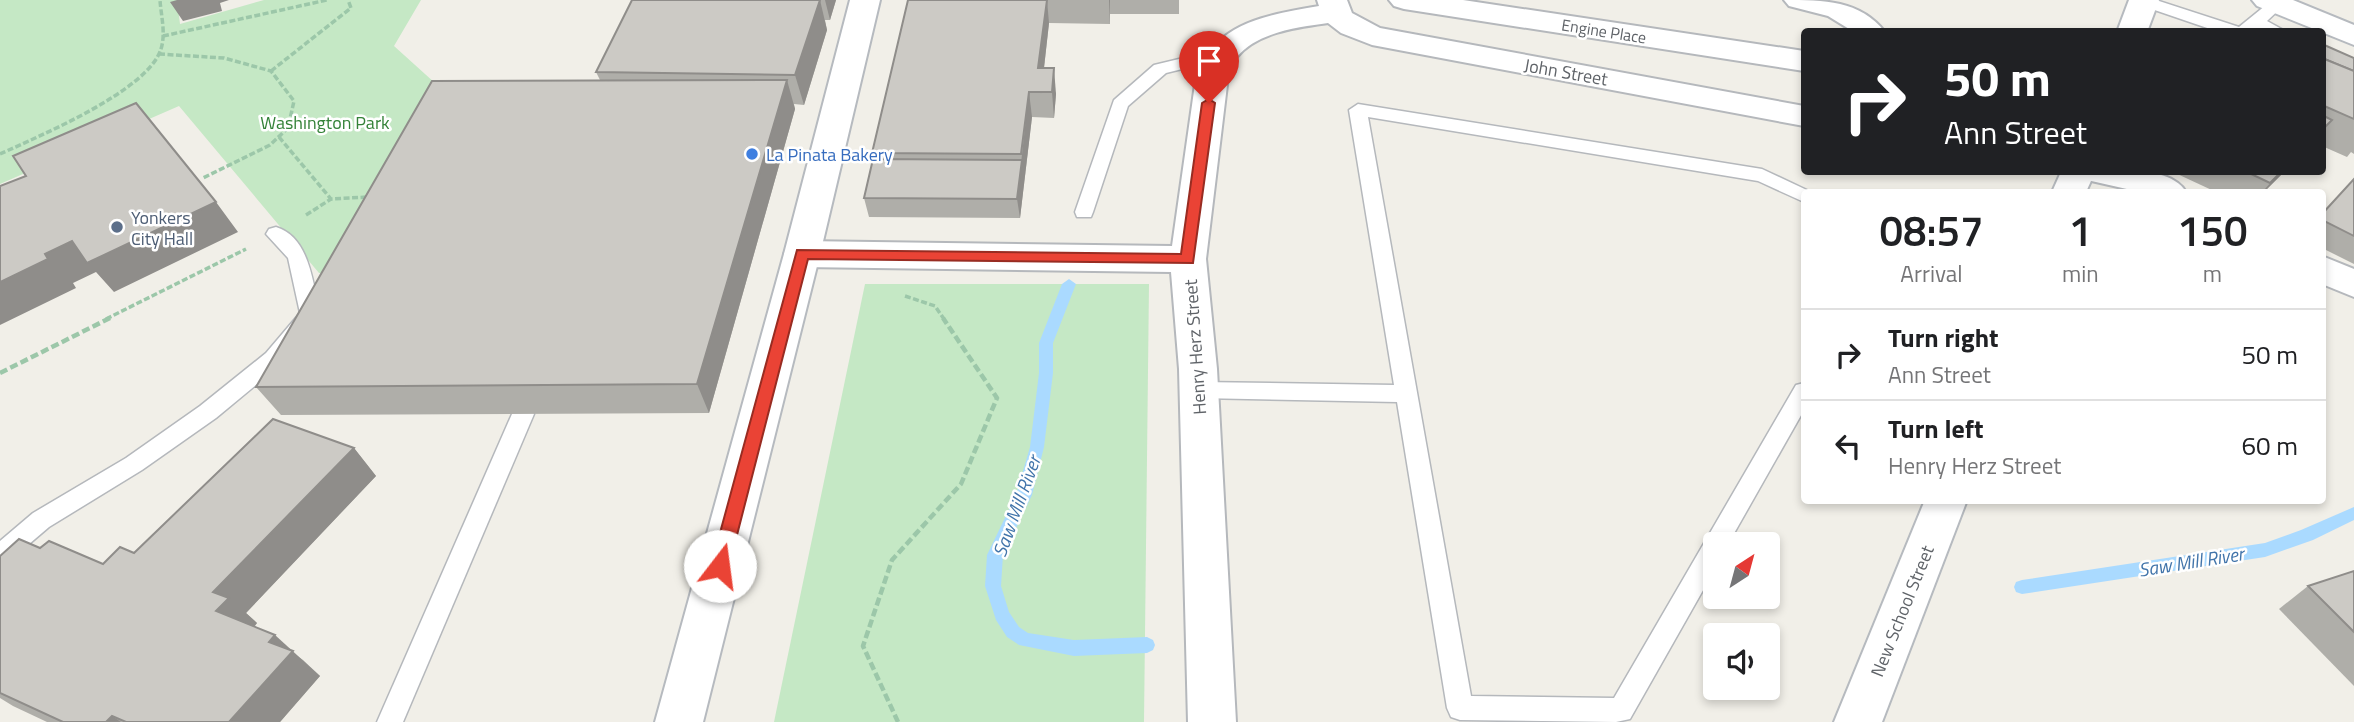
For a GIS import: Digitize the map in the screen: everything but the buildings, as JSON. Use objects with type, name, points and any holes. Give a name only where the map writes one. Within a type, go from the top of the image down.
[{"type":"street","points":[[679,722],[802,254],[865,0]]},
{"type":"street","name":"Engine Place","points":[[1404,0],[1801,61]]},
{"type":"street","points":[[1799,0],[1852,14],[1868,28]]},
{"type":"street","points":[[2133,28],[2143,1]]},
{"type":"street","points":[[1225,53],[1242,40],[1284,20],[1333,6]]},
{"type":"street","name":"John Street","points":[[1333,6],[1342,23],[1372,36],[1801,115]]},
{"type":"street","points":[[2264,18],[2314,28]]},
{"type":"street","points":[[2326,30],[2354,36]]},
{"type":"street","name":"Henry Herz Street","points":[[1212,722],[1199,390],[1188,259],[1212,77],[1225,53]]},
{"type":"street","points":[[2113,175],[2147,182],[2162,189]]},
{"type":"street","points":[[802,254],[1188,259]]},
{"type":"street","points":[[2326,270],[2354,284]]},
{"type":"street","name":"New School Street","points":[[1858,722],[1944,504]]},
{"type":"lane","points":[[2143,1],[2208,27]]},
{"type":"lane","points":[[1084,212],[1120,104],[1160,69],[1225,53]]},
{"type":"lane","points":[[1703,568],[1621,710],[1460,708],[1359,110],[1762,175],[1801,194]]},
{"type":"lane","points":[[0,555],[41,520],[134,464],[208,412],[273,359],[310,314],[297,256],[276,234]]},
{"type":"lane","points":[[1199,390],[1406,394]]},
{"type":"lane","points":[[1723,532],[1801,396]]},
{"type":"lane","points":[[390,722],[523,414]]},
{"type":"path","points":[[0,154],[101,104],[136,79],[159,54],[163,36],[160,0]]},
{"type":"path","points":[[163,36],[327,0]]},
{"type":"path","points":[[271,71],[351,8],[348,0]]},
{"type":"path","points":[[159,54],[225,58],[271,71],[294,101],[288,128],[270,145],[203,178]]},
{"type":"path","points":[[279,136],[331,199]]},
{"type":"path","points":[[0,373],[276,234],[331,199],[379,196]]},
{"type":"path","points":[[898,722],[863,646],[892,560],[961,484],[997,398],[935,306],[900,295]]},
{"type":"green space","name":"Washington Park","points":[[0,0],[177,0],[180,24],[264,0],[421,0],[394,46],[456,102],[366,274],[319,273],[179,106],[0,184]]},
{"type":"green space","points":[[865,284],[1149,284],[1144,722],[774,722]]},
{"type":"waterway","name":"Saw Mill River","points":[[1069,284],[1046,343],[1046,373],[1037,447],[1024,495],[995,555],[993,586],[1002,615],[1013,632],[1025,640],[1074,648],[1147,645]]},
{"type":"waterway","name":"Saw Mill River","points":[[2022,587],[2265,550],[2307,535],[2354,513]]},
{"type":"place","name":"La Pinata Bakery","points":[[752,154]]},
{"type":"place","name":"Yonkers City Hall","points":[[117,227]]},
{"type":"route","points":[[720,566],[802,254],[1188,259],[1209,103]]}]
